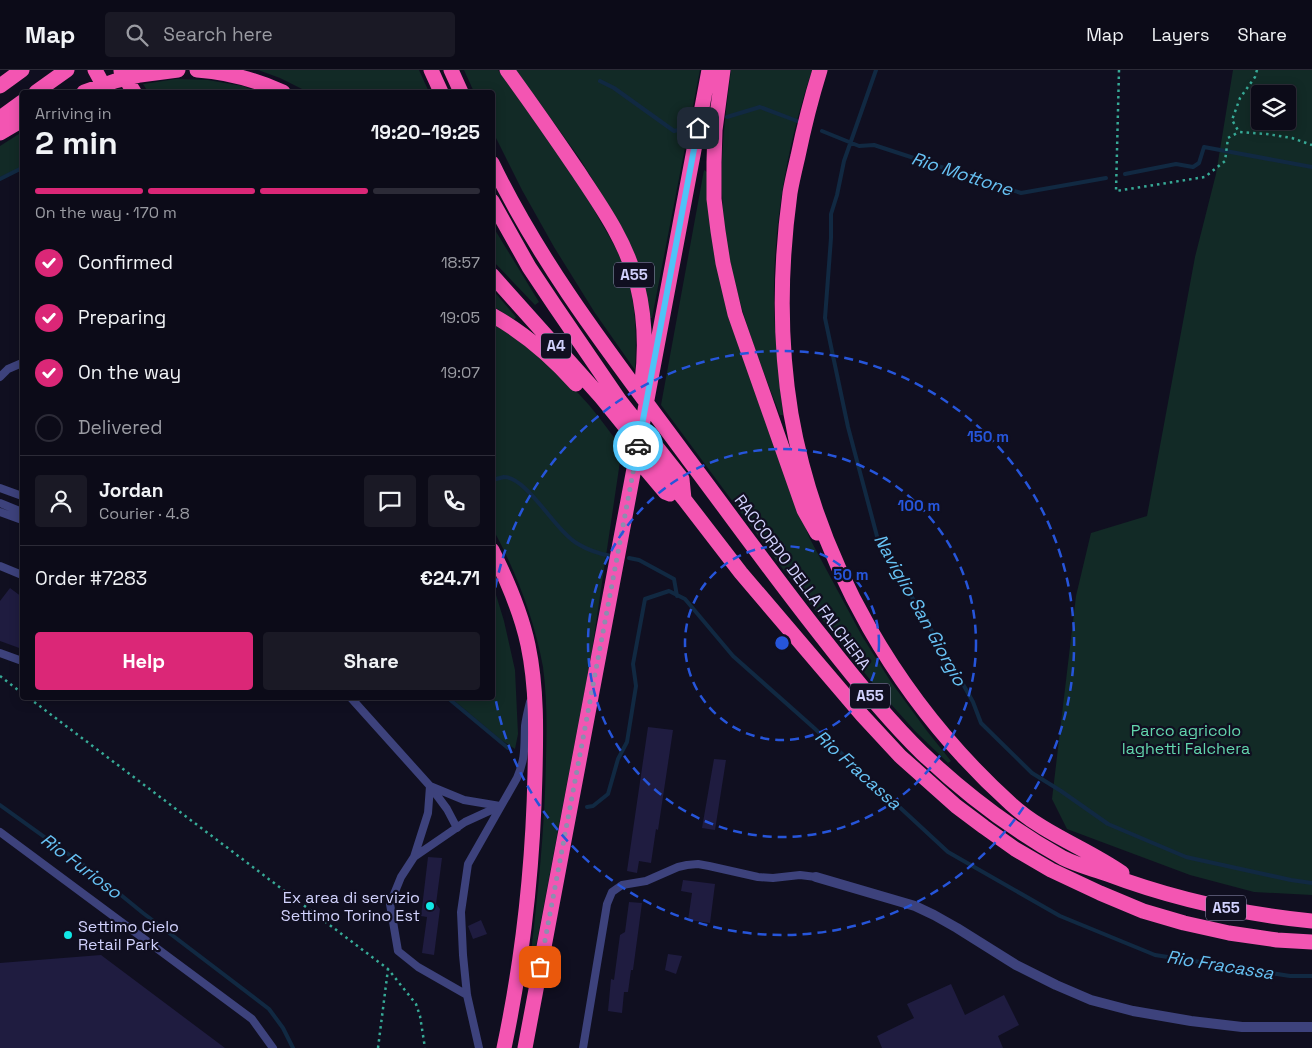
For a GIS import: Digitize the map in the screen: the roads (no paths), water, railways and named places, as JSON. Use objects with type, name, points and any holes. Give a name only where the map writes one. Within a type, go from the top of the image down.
[{"type":"highway","points":[[0,86],[22,70]]},
{"type":"highway","points":[[39,90],[67,70]]},
{"type":"highway","points":[[95,70],[106,90]]},
{"type":"highway","points":[[120,70],[133,90]]},
{"type":"highway","points":[[90,90],[132,77],[178,70]]},
{"type":"highway","points":[[197,70],[216,71],[251,80],[278,90]]},
{"type":"highway","points":[[431,70],[440,90]]},
{"type":"highway","points":[[451,70],[460,90]]},
{"type":"highway","name":"A55","points":[[507,70],[604,210],[618,235],[631,263],[637,284],[644,330],[642,380],[625,515],[525,1048]]},
{"type":"highway","points":[[625,515],[709,70]]},
{"type":"highway","points":[[723,70],[715,130],[714,199],[723,263],[735,314],[804,510],[853,595]]},
{"type":"highway","points":[[820,70],[804,128],[791,191],[783,265],[782,298],[783,338],[791,412],[806,479],[831,551],[888,660],[932,722],[1012,806],[1038,826],[1110,865],[1142,887]]},
{"type":"highway","points":[[0,118],[20,103]]},
{"type":"highway","points":[[0,133],[20,121]]},
{"type":"highway","name":"RACCORDO DELLA FALCHERA","points":[[495,169],[544,257],[576,306],[625,374],[846,669],[922,753],[970,795],[1002,819],[1066,859],[1142,887],[1240,911],[1279,918],[1312,921]]},
{"type":"highway","points":[[495,206],[530,267],[620,401],[657,466]]},
{"type":"highway","name":"A4","points":[[495,278],[601,397],[616,425],[657,466],[684,499]]},
{"type":"highway","points":[[495,317],[521,333],[544,352],[616,425]]},
{"type":"highway","name":"A55","points":[[684,499],[747,580],[862,715],[900,756],[929,783],[984,828],[1051,870],[1143,911],[1184,924],[1229,933],[1277,940],[1312,942]]},
{"type":"highway","points":[[495,556],[505,576],[528,644],[534,683],[536,727],[532,851],[527,902],[515,989],[504,1048]]},
{"type":"street","points":[[816,877],[915,906],[957,928],[1016,965],[1091,1000],[1133,1011],[1191,1021],[1242,1027],[1312,1027]]},
{"type":"lane","points":[[0,377],[8,369],[20,364]]},
{"type":"lane","points":[[0,488],[20,495]]},
{"type":"lane","points":[[0,503],[20,511]]},
{"type":"lane","points":[[0,512],[20,519]]},
{"type":"lane","points":[[0,566],[20,574]]},
{"type":"lane","points":[[0,653],[20,660]]},
{"type":"lane","points":[[480,1048],[467,994],[463,955],[461,912],[468,864],[517,778],[522,765],[525,753],[525,724],[534,683]]},
{"type":"lane","points":[[353,700],[430,786],[447,809],[456,828]]},
{"type":"lane","points":[[430,786],[464,800],[500,806]]},
{"type":"lane","points":[[430,786],[428,813],[414,857],[400,877],[390,904],[398,951],[418,967],[467,994]]},
{"type":"lane","points":[[414,857],[465,822],[500,806]]},
{"type":"lane","points":[[0,832],[252,1019],[273,1048]]},
{"type":"lane","points":[[584,1048],[607,904],[616,889],[622,885],[646,881],[678,867],[698,864],[758,877],[816,877]]},
{"type":"waterway","name":"Naviglio San Giorgio","points":[[876,70],[844,161],[831,214],[825,318],[848,427],[878,540],[954,668],[973,702],[981,723],[1032,773],[1108,824],[1186,857],[1312,883]]},
{"type":"waterway","name":"Rio Mottone","points":[[600,81],[614,88],[674,131],[695,126]]},
{"type":"waterway","name":"Rio Mottone","points":[[727,117],[760,107],[797,121]]},
{"type":"waterway","name":"Rio Mottone","points":[[822,131],[859,146],[874,145],[1021,193],[1106,178]]},
{"type":"waterway","name":"Rio Mottone","points":[[1125,174],[1176,164],[1193,167],[1199,163],[1204,147],[1312,167]]},
{"type":"waterway","points":[[0,179],[20,169]]},
{"type":"waterway","points":[[495,479],[504,477],[513,479],[532,495],[569,538],[586,548],[611,556]]},
{"type":"waterway","points":[[629,558],[639,560],[674,579],[677,596]]},
{"type":"waterway","name":"Rio Fracassa","points":[[587,807],[593,806],[608,794],[618,759],[627,742],[636,686],[633,664],[645,599],[669,591],[685,599],[733,656],[948,852],[1060,916],[1155,955],[1290,976],[1312,976]]},
{"type":"waterway","name":"Rio Fracassa","points":[[450,700],[508,748]]},
{"type":"waterway","name":"Rio Furioso","points":[[0,805],[89,869],[143,913],[269,1009],[283,1028],[293,1048]]},
{"type":"place","name":"Ex area di servizio Settimo Torino Est","points":[[430,906]]},
{"type":"place","name":"Settimo Cielo Retail Park","points":[[68,935]]},
{"type":"park label","name":"Parco agricolo laghetti Falchera","points":[[1186,739]]}]
